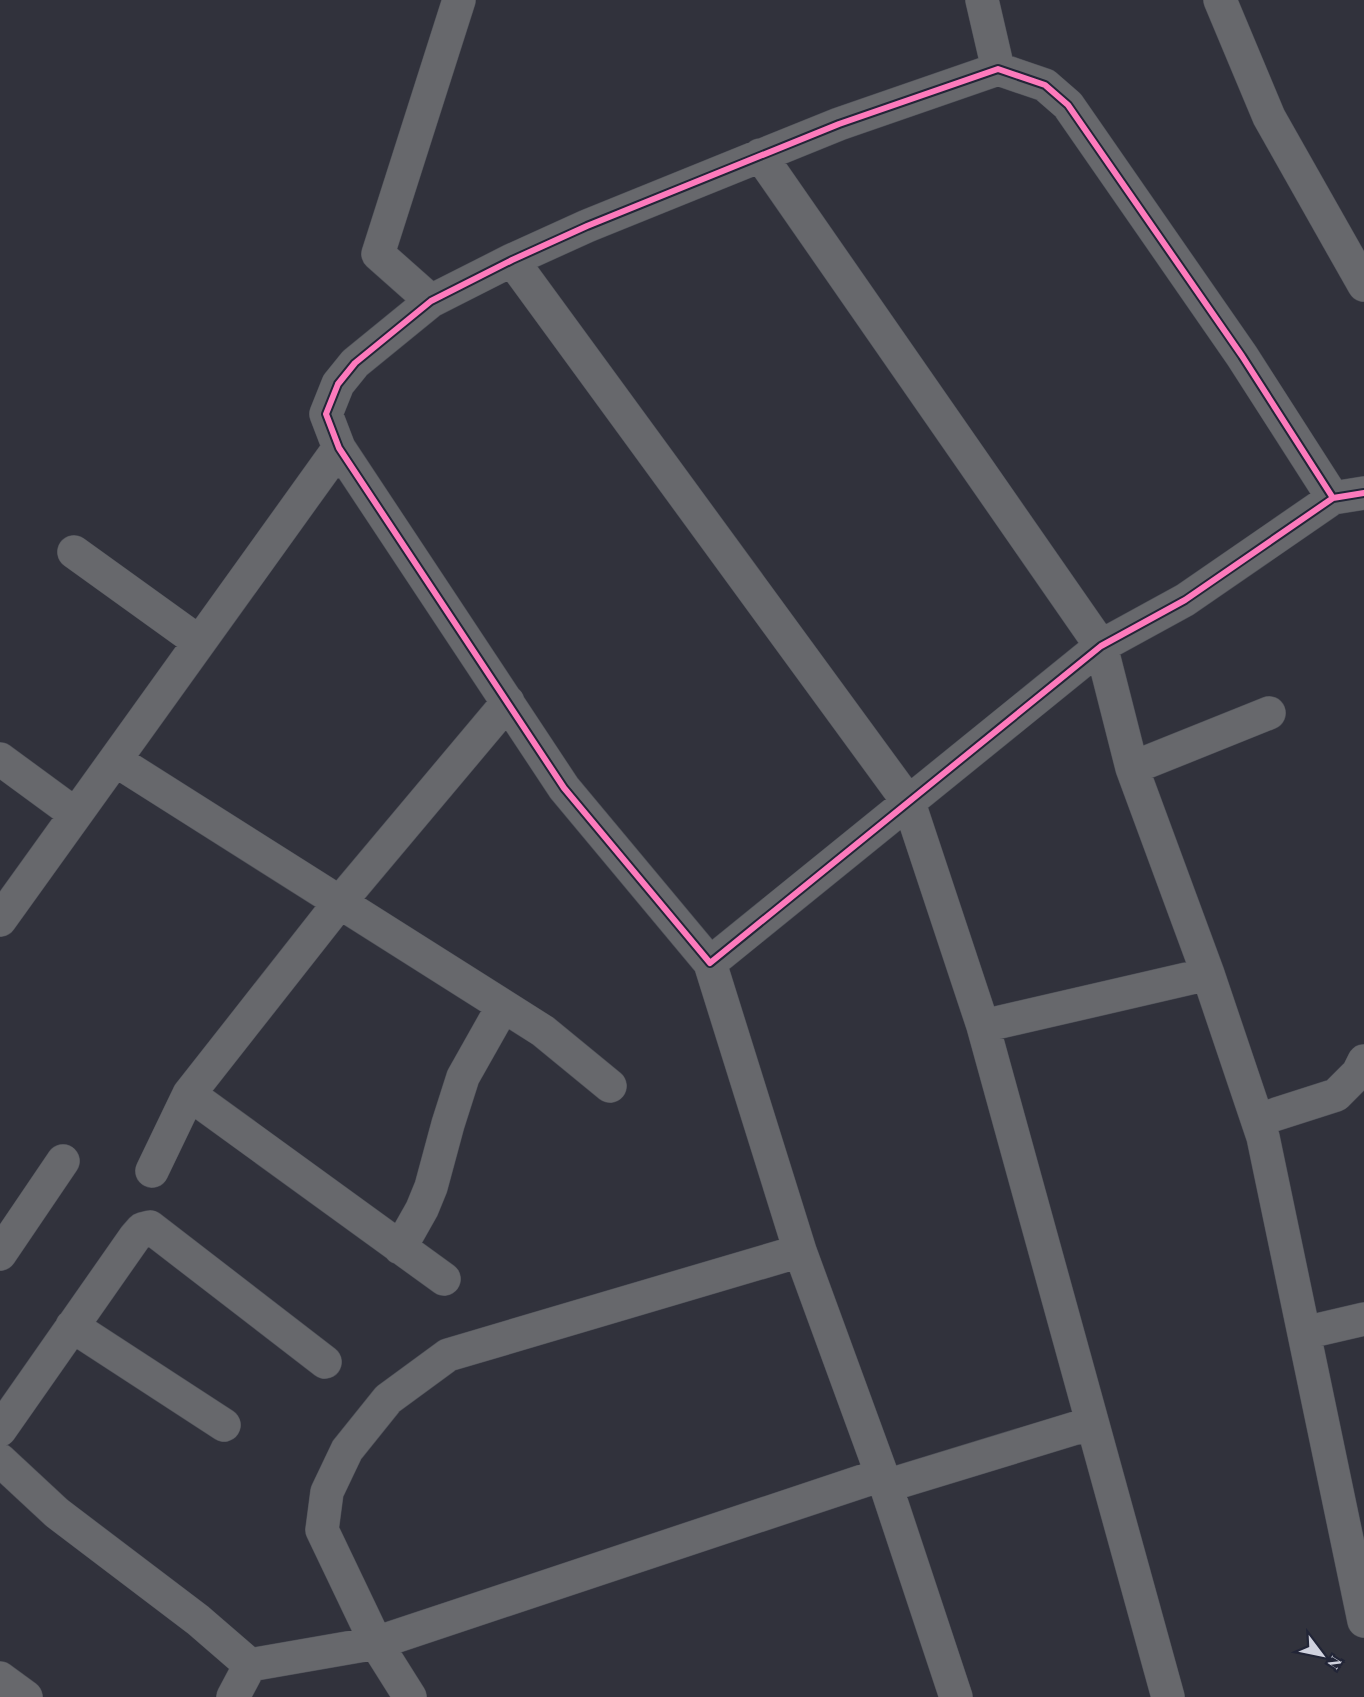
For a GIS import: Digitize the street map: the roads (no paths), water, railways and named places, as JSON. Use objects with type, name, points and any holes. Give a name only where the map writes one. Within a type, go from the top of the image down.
[{"type":"street","points":[[431,301],[378,254],[459,0]]},
{"type":"street","points":[[982,0],[998,69]]},
{"type":"street","points":[[1220,0],[1269,117],[1364,285]]},
{"type":"street","points":[[710,963],[1101,646],[1185,600],[1348,495],[1242,356],[1068,105],[1045,85],[998,69],[839,124],[586,226],[431,301],[355,363],[338,384],[326,414],[339,448],[564,788],[710,963],[800,1251],[884,1481],[956,1697]]},
{"type":"street","points":[[760,155],[1101,646],[1132,768],[1208,974],[1263,1137],[1304,1333],[1358,1563],[1364,1621]]},
{"type":"street","points":[[512,260],[909,803],[982,1026],[1168,1697]]},
{"type":"street","points":[[0,920],[339,448]]},
{"type":"street","points":[[74,552],[198,642]]},
{"type":"street","points":[[152,1171],[189,1094],[340,902],[508,702]]},
{"type":"street","points":[[1132,768],[1269,713]]},
{"type":"street","points":[[0,759],[75,814]]},
{"type":"street","points":[[115,760],[543,1030],[610,1086]]},
{"type":"street","points":[[982,1026],[1208,974]]},
{"type":"street","points":[[400,1248],[422,1209],[431,1187],[463,1077],[503,1006]]},
{"type":"street","points":[[1258,1120],[1336,1095],[1358,1073],[1364,1061]]},
{"type":"street","points":[[189,1094],[444,1279]]},
{"type":"street","points":[[0,1254],[63,1161]]},
{"type":"street","points":[[0,1430],[135,1237],[142,1229],[150,1227],[325,1362]]},
{"type":"street","points":[[410,1697],[376,1643],[322,1530],[327,1492],[347,1450],[388,1399],[448,1355],[800,1251]]},
{"type":"street","points":[[1304,1333],[1364,1319]]},
{"type":"street","points":[[72,1326],[224,1425]]},
{"type":"street","points":[[250,1665],[376,1643],[884,1481],[1092,1423]]},
{"type":"street","points":[[0,1460],[57,1513],[198,1620],[250,1665]]},
{"type":"street","points":[[233,1697],[250,1665]]},
{"type":"street","points":[[0,1678],[26,1697]]}]
